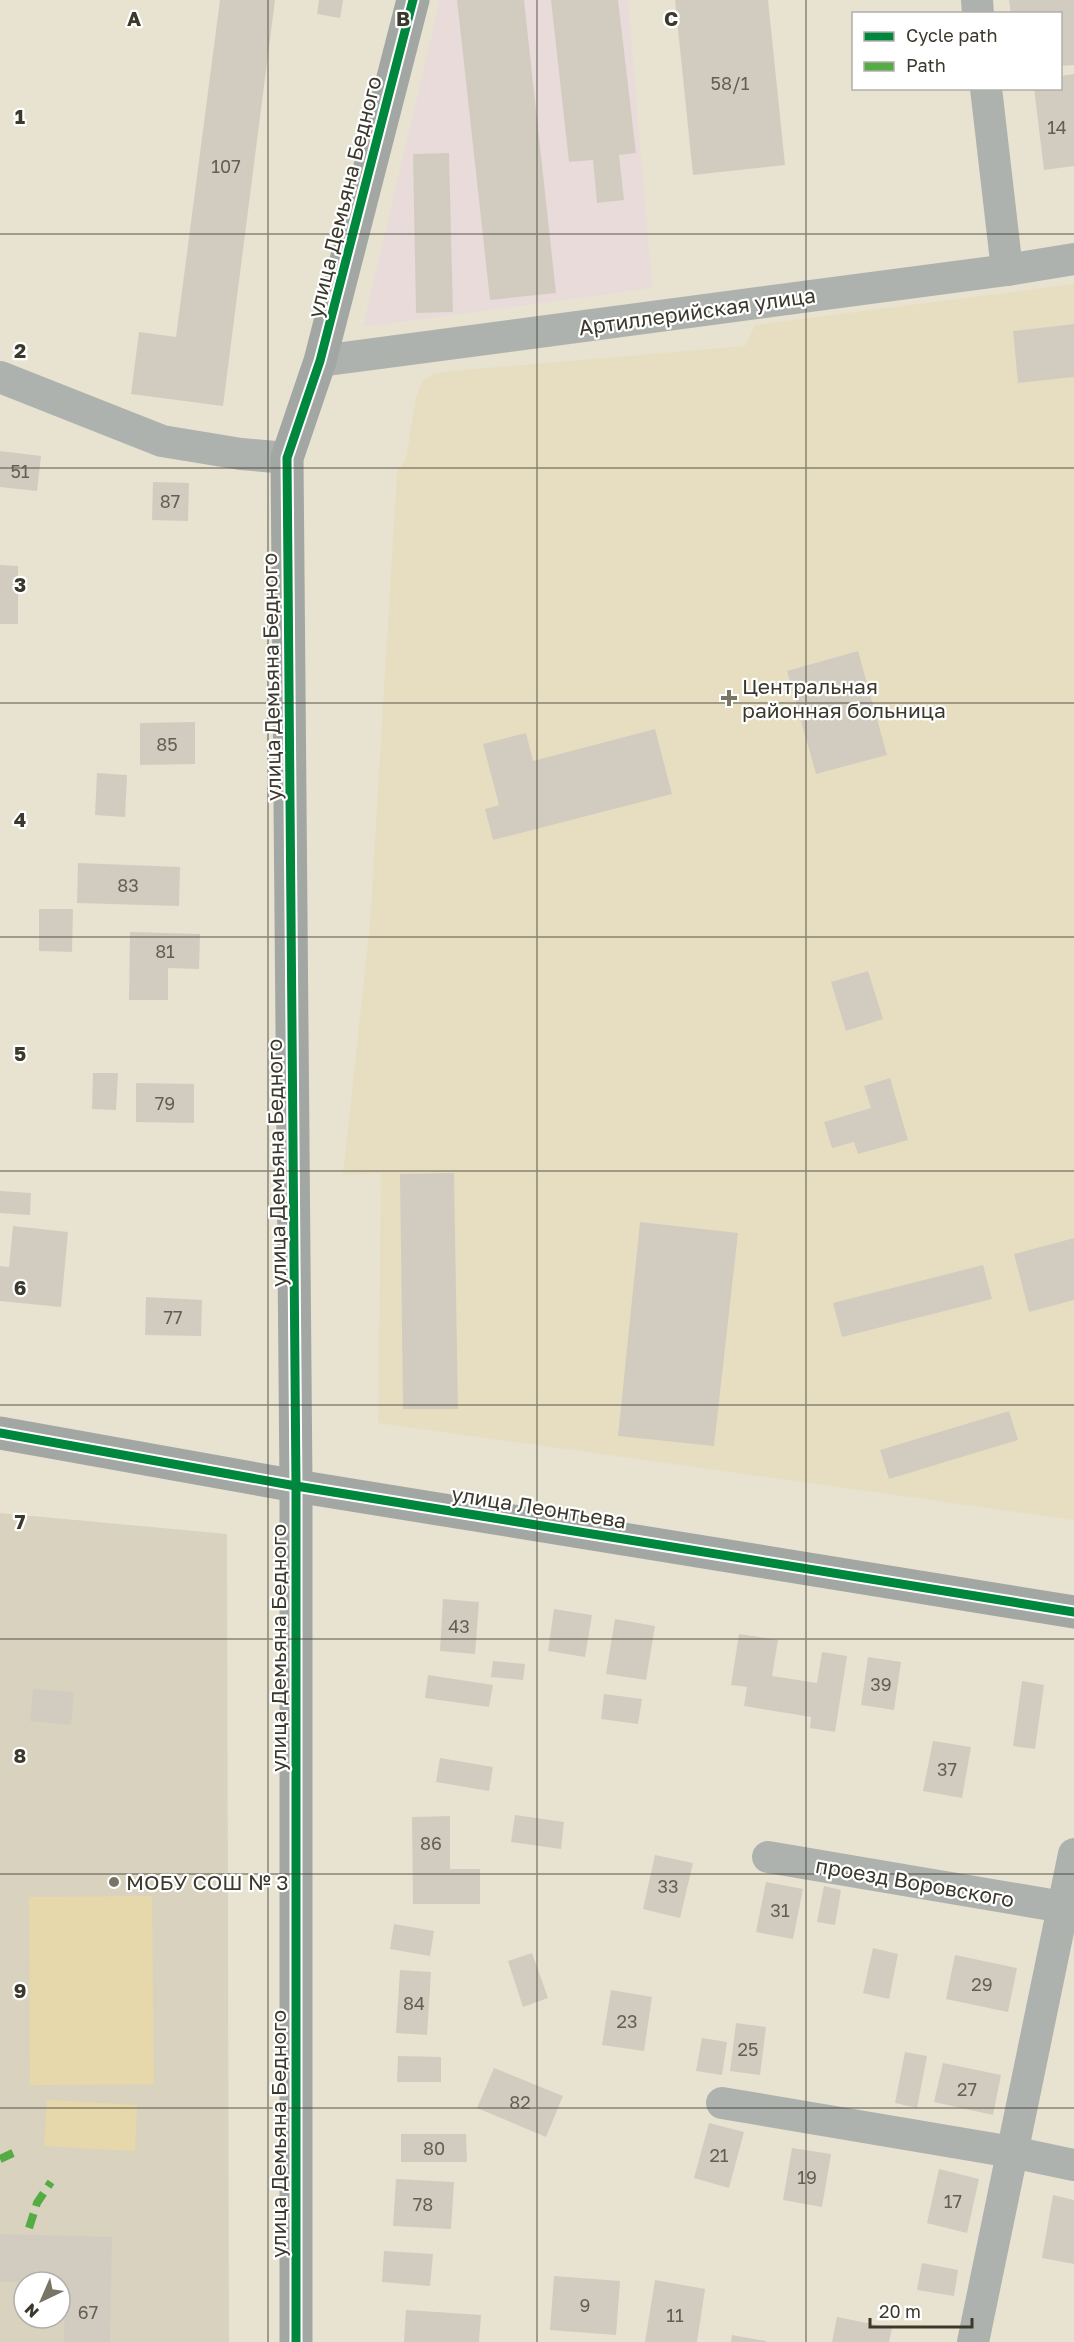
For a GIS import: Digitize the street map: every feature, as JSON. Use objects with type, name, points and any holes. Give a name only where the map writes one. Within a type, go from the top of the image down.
[{"type":"street","name":"улица Демьяна Бедного","points":[[296,2342],[296,1486],[287,458],[320,361],[413,0]]},
{"type":"street","points":[[986,90],[1007,270]]},
{"type":"street","name":"Артиллерийская улица","points":[[320,361],[1007,270],[1074,259]]},
{"type":"street","points":[[0,377],[162,441],[241,454],[287,458]]},
{"type":"street","name":"улица Леонтьева","points":[[0,1433],[296,1486],[1074,1612]]},
{"type":"street","points":[[973,2342],[1074,1854]]},
{"type":"street","name":"проезд Воровского","points":[[768,1857],[1063,1907]]},
{"type":"street","points":[[722,2103],[1012,2152],[1074,2165]]},
{"type":"shaded area","points":[[440,0],[628,0],[652,288],[363,327]]},
{"type":"shaded area","name":"Центральная районная больница","points":[[1074,284],[1074,1520],[378,1423],[381,1173],[343,1175],[370,924],[397,472],[406,458],[416,398],[422,381],[433,374],[452,371],[745,346],[755,325]]},
{"type":"shaded area","name":"МОБУ СОШ № 3","points":[[0,1513],[227,1534],[229,2342],[0,2342]]},
{"type":"shaded area","points":[[152,1896],[154,2084],[30,2085],[29,1897]]},
{"type":"shaded area","points":[[47,2100],[137,2105],[135,2151],[44,2146]]},
{"type":"building","points":[[220,0],[275,0],[223,406],[131,394],[139,332],[176,337]]},
{"type":"building","points":[[319,0],[343,0],[340,18],[317,14]]},
{"type":"building","points":[[457,0],[524,0],[556,293],[490,300]]},
{"type":"building","points":[[551,0],[618,0],[636,153],[619,155],[624,200],[597,203],[593,160],[569,162]]},
{"type":"building","points":[[675,0],[768,0],[785,165],[693,175]]},
{"type":"building","points":[[1009,0],[1074,0],[1074,65],[1062,66],[1062,12],[1011,12]]},
{"type":"building","points":[[1074,74],[1074,166],[1044,170],[1034,90],[1062,90],[1062,76]]},
{"type":"building","points":[[449,153],[453,312],[416,313],[413,154]]},
{"type":"building","points":[[1074,324],[1074,377],[1018,383],[1013,331]]},
{"type":"building","points":[[0,451],[41,456],[37,491],[0,487]]},
{"type":"building","points":[[153,482],[189,483],[188,521],[152,520]]},
{"type":"building","points":[[0,565],[18,566],[18,624],[0,624]]},
{"type":"building","points":[[858,651],[887,755],[816,774],[787,671]]},
{"type":"building","points":[[195,722],[195,764],[140,765],[140,723]]},
{"type":"building","points":[[655,729],[672,794],[493,840],[485,809],[499,805],[483,744],[526,733],[533,761]]},
{"type":"building","points":[[97,773],[127,775],[125,817],[95,815]]},
{"type":"building","points":[[78,863],[180,867],[179,906],[77,903]]},
{"type":"building","points":[[39,909],[73,909],[72,952],[39,951]]},
{"type":"building","points":[[130,932],[200,934],[199,969],[168,968],[168,1000],[129,1000]]},
{"type":"building","points":[[868,971],[883,1019],[846,1031],[831,982]]},
{"type":"building","points":[[93,1073],[118,1073],[116,1110],[92,1109]]},
{"type":"building","points":[[890,1078],[908,1140],[858,1154],[854,1142],[832,1148],[824,1122],[871,1108],[864,1086]]},
{"type":"building","points":[[136,1083],[194,1084],[194,1123],[136,1122]]},
{"type":"building","points":[[454,1173],[458,1409],[403,1409],[400,1174]]},
{"type":"building","points":[[0,1191],[31,1193],[30,1215],[0,1213]]},
{"type":"building","points":[[640,1222],[738,1233],[714,1446],[618,1436]]},
{"type":"building","points":[[13,1226],[68,1232],[61,1307],[0,1301],[0,1266],[9,1267]]},
{"type":"building","points":[[1074,1238],[1074,1300],[1029,1312],[1014,1254]]},
{"type":"building","points":[[983,1265],[992,1299],[842,1337],[833,1303]]},
{"type":"building","points":[[146,1297],[202,1300],[201,1336],[145,1335]]},
{"type":"building","points":[[1009,1411],[1018,1440],[889,1479],[880,1450]]},
{"type":"building","points":[[443,1599],[479,1602],[475,1654],[440,1651]]},
{"type":"building","points":[[554,1609],[592,1615],[585,1657],[548,1651]]},
{"type":"building","points":[[615,1619],[655,1626],[646,1680],[606,1674]]},
{"type":"building","points":[[739,1634],[778,1640],[772,1676],[817,1683],[822,1652],[847,1656],[835,1732],[810,1728],[811,1717],[744,1706],[747,1687],[731,1685]]},
{"type":"building","points":[[868,1657],[901,1662],[894,1710],[861,1705]]},
{"type":"building","points":[[493,1661],[525,1664],[523,1680],[491,1677]]},
{"type":"building","points":[[428,1675],[493,1685],[489,1707],[425,1698]]},
{"type":"building","points":[[1022,1681],[1044,1685],[1035,1749],[1013,1746]]},
{"type":"building","points":[[33,1689],[74,1692],[71,1725],[30,1721]]},
{"type":"building","points":[[604,1694],[642,1699],[638,1724],[601,1719]]},
{"type":"building","points":[[933,1741],[971,1747],[962,1798],[923,1791]]},
{"type":"building","points":[[440,1758],[493,1767],[489,1791],[436,1782]]},
{"type":"building","points":[[515,1815],[564,1822],[561,1849],[511,1842]]},
{"type":"building","points":[[450,1816],[450,1869],[480,1869],[480,1904],[413,1904],[412,1817]]},
{"type":"building","points":[[655,1855],[693,1863],[680,1918],[643,1909]]},
{"type":"building","points":[[766,1882],[803,1889],[793,1939],[756,1932]]},
{"type":"building","points":[[824,1886],[841,1890],[835,1925],[817,1922]]},
{"type":"building","points":[[394,1924],[434,1931],[430,1956],[390,1949]]},
{"type":"building","points":[[873,1948],[898,1954],[889,1999],[863,1993]]},
{"type":"building","points":[[532,1953],[548,1998],[523,2007],[508,1961]]},
{"type":"building","points":[[955,1955],[1017,1968],[1008,2012],[946,1999]]},
{"type":"building","points":[[400,1970],[431,1972],[427,2035],[396,2033]]},
{"type":"building","points":[[611,1990],[652,1997],[644,2051],[602,2045]]},
{"type":"building","points":[[736,2023],[766,2027],[760,2075],[730,2071]]},
{"type":"building","points":[[702,2038],[727,2042],[722,2075],[696,2071]]},
{"type":"building","points":[[905,2052],[927,2056],[917,2108],[895,2103]]},
{"type":"building","points":[[398,2056],[441,2057],[441,2082],[397,2082]]},
{"type":"building","points":[[943,2063],[1001,2075],[993,2115],[934,2102]]},
{"type":"building","points":[[494,2068],[563,2096],[546,2137],[477,2108]]},
{"type":"building","points":[[709,2123],[744,2132],[729,2188],[694,2178]]},
{"type":"building","points":[[401,2134],[466,2134],[467,2162],[401,2162]]},
{"type":"building","points":[[792,2148],[831,2154],[822,2207],[783,2200]]},
{"type":"building","points":[[939,2169],[979,2179],[967,2233],[927,2223]]},
{"type":"building","points":[[396,2179],[454,2182],[451,2229],[393,2226]]},
{"type":"building","points":[[1053,2195],[1074,2200],[1074,2264],[1042,2258]]},
{"type":"building","points":[[0,2234],[112,2237],[110,2342],[64,2342],[64,2330],[72,2330],[72,2270],[12,2270],[12,2282],[0,2282]]},
{"type":"building","points":[[384,2251],[433,2254],[430,2286],[382,2282]]},
{"type":"building","points":[[922,2263],[958,2270],[954,2296],[917,2290]]},
{"type":"building","points":[[554,2276],[620,2281],[616,2335],[550,2330]]},
{"type":"building","points":[[655,2280],[705,2289],[697,2342],[645,2342]]},
{"type":"building","points":[[406,2310],[481,2315],[479,2342],[404,2342]]},
{"type":"building","points":[[837,2317],[892,2328],[889,2342],[832,2342]]},
{"type":"building","points":[[732,2335],[766,2341],[766,2342],[731,2342]]},
{"type":"marked path","points":[[0,2159],[13,2153]]},
{"type":"marked path","points":[[29,2228],[37,2203],[51,2182]]},
{"type":"cycle path","points":[[296,2342],[296,1486],[287,458],[320,361],[413,0]]},
{"type":"cycle path","points":[[0,1433],[296,1486],[1074,1612]]},
{"type":"place","name":"Центральная районная больница","points":[[729,698]]},
{"type":"place","name":"МОБУ СОШ № 3","points":[[114,1882]]}]
